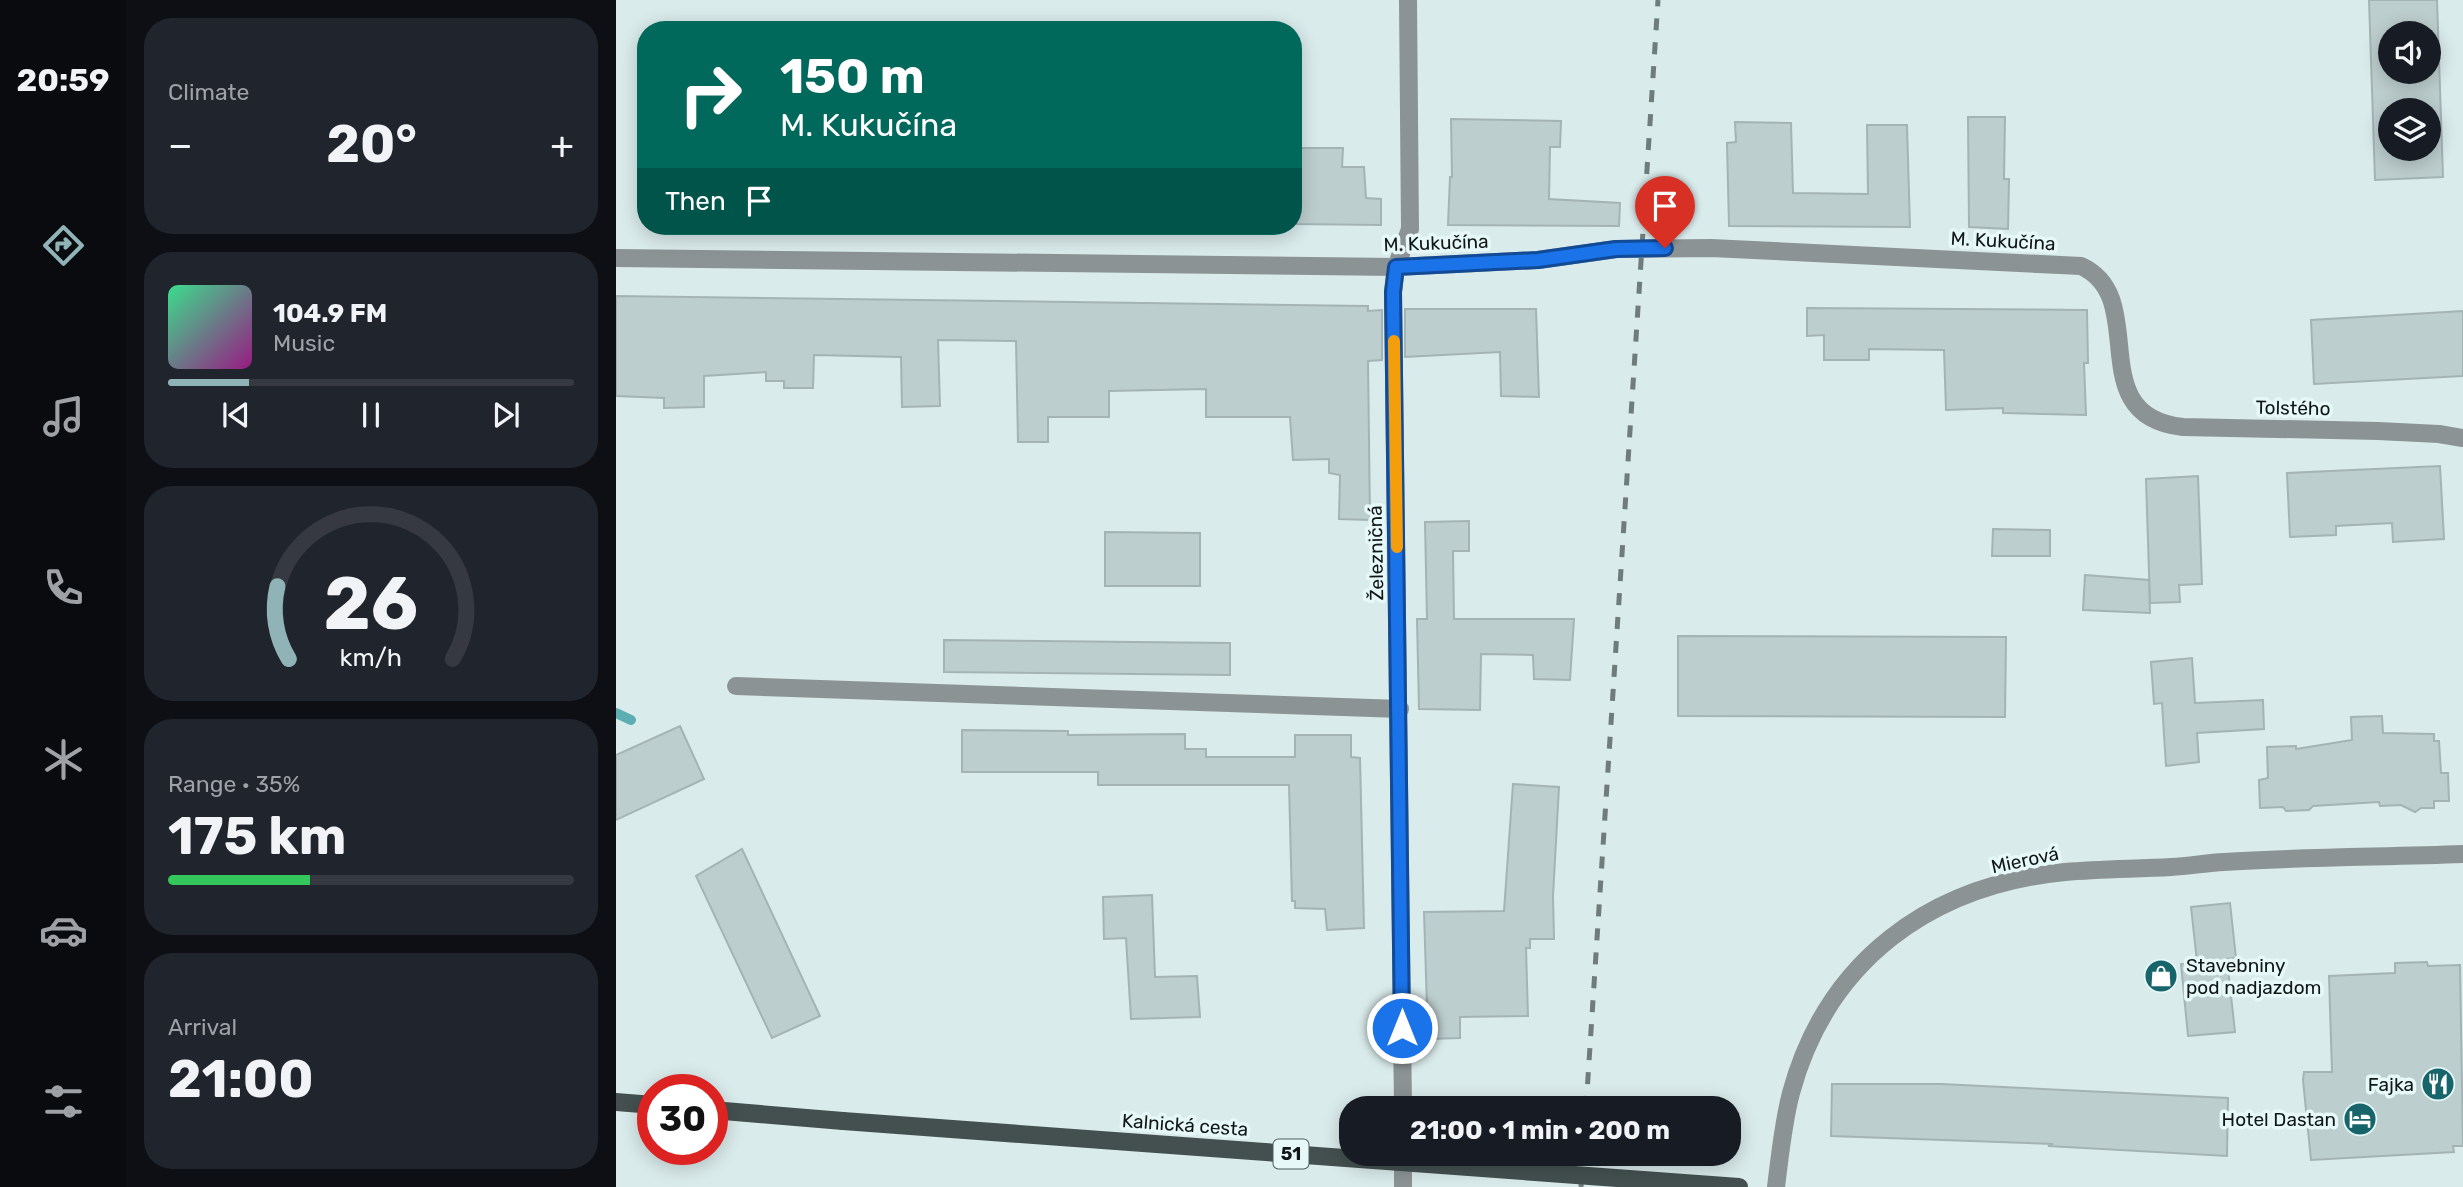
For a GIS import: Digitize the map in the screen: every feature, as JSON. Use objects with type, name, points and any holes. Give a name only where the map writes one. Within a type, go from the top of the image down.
[{"type":"main road","points":[[616,1102],[637,1104]]},
{"type":"main road","name":"Kalnická cesta","points":[[728,1111],[1739,1187]]},
{"type":"street","name":"Železničná","points":[[1403,1096],[1393,292],[1396,267],[1410,229],[1408,0]]},
{"type":"street","name":"M. Kukučína","points":[[616,258],[1396,267],[1538,260],[1643,248],[1725,248],[2081,266],[2094,272],[2107,286],[2112,300],[2127,390],[2148,417]]},
{"type":"street","name":"Tolstého","points":[[2148,417],[2167,425],[2183,427],[2439,433],[2463,439]]},
{"type":"street","points":[[736,686],[1400,709]]},
{"type":"street","name":"Mierová","points":[[1776,1187],[1791,1092],[1813,1036],[1832,1000],[1854,968],[1888,939],[1942,904],[2006,883],[2064,872],[2224,862],[2463,854]]},
{"type":"street","points":[[1403,1166],[1403,1187]]},
{"type":"building","points":[[2369,0],[2437,0],[2438,21],[2378,21],[2378,84],[2440,84],[2440,98],[2378,98],[2378,161],[2441,161],[2441,118],[2443,177],[2375,180]]},
{"type":"building","points":[[1968,117],[2005,117],[2004,179],[2009,179],[2008,229],[1969,227]]},
{"type":"building","points":[[1451,119],[1561,121],[1560,147],[1550,147],[1549,199],[1620,203],[1619,226],[1448,225],[1452,177]]},
{"type":"building","points":[[1735,122],[1791,123],[1793,193],[1868,194],[1867,125],[1907,125],[1910,227],[1729,226],[1727,143],[1736,142]]},
{"type":"building","points":[[1302,148],[1343,148],[1342,167],[1364,167],[1366,198],[1381,199],[1381,225],[1302,224]]},
{"type":"building","points":[[616,296],[1368,306],[1368,311],[1382,310],[1382,360],[1368,361],[1370,520],[1339,519],[1340,475],[1329,473],[1329,459],[1293,460],[1290,417],[1206,417],[1206,389],[1109,391],[1109,417],[1048,417],[1048,442],[1018,442],[1016,341],[938,340],[940,406],[902,407],[901,357],[814,355],[813,388],[784,388],[784,381],[766,381],[766,372],[704,376],[704,407],[664,408],[664,398],[616,396]]},
{"type":"building","points":[[1807,308],[2087,310],[2088,363],[2084,363],[2086,415],[2003,413],[2003,408],[1946,410],[1944,350],[1869,349],[1869,360],[1824,360],[1824,335],[1807,336]]},
{"type":"building","points":[[1405,309],[1536,309],[1539,397],[1501,396],[1500,352],[1405,357]]},
{"type":"building","points":[[2463,311],[2463,376],[2314,384],[2311,320]]},
{"type":"building","points":[[2440,466],[2444,539],[2393,542],[2392,523],[2336,526],[2336,535],[2290,537],[2287,473]]},
{"type":"building","points":[[2198,476],[2202,584],[2179,585],[2180,602],[2150,603],[2146,479]]},
{"type":"building","points":[[1469,521],[1469,551],[1453,551],[1454,619],[1574,619],[1570,680],[1534,679],[1533,655],[1481,654],[1480,710],[1419,709],[1417,619],[1427,619],[1425,522]]},
{"type":"building","points":[[1993,529],[2050,530],[2050,556],[1992,556]]},
{"type":"building","points":[[1105,532],[1200,533],[1200,586],[1105,586]]},
{"type":"building","points":[[2085,575],[2149,580],[2150,613],[2083,610]]},
{"type":"building","points":[[1678,636],[2006,637],[2005,717],[1678,716]]},
{"type":"building","points":[[944,640],[1230,643],[1230,675],[944,672]]},
{"type":"building","points":[[2192,658],[2195,703],[2263,700],[2264,729],[2197,733],[2199,762],[2166,766],[2162,703],[2154,704],[2151,662]]},
{"type":"building","points":[[2382,716],[2383,733],[2434,734],[2434,741],[2439,741],[2441,773],[2448,773],[2449,801],[2434,801],[2434,808],[2421,808],[2415,812],[2401,805],[2380,806],[2379,802],[2313,806],[2309,810],[2260,808],[2259,780],[2268,778],[2267,747],[2296,746],[2296,749],[2352,740],[2351,717]]},
{"type":"building","points":[[680,726],[704,779],[616,820],[616,755]]},
{"type":"building","points":[[962,730],[1068,731],[1068,735],[1185,734],[1185,749],[1206,749],[1206,757],[1295,757],[1295,735],[1351,735],[1351,757],[1360,758],[1364,928],[1327,930],[1325,909],[1295,908],[1295,901],[1292,901],[1289,785],[1098,785],[1098,772],[962,772]]},
{"type":"building","points":[[1513,784],[1559,787],[1553,896],[1554,939],[1530,939],[1530,948],[1526,948],[1528,1016],[1460,1017],[1460,1038],[1428,1039],[1424,912],[1504,911]]},
{"type":"building","points":[[742,849],[820,1016],[772,1038],[696,876]]},
{"type":"building","points":[[1152,895],[1155,977],[1197,976],[1200,1017],[1131,1019],[1126,938],[1104,939],[1103,897]]},
{"type":"building","points":[[2230,903],[2236,958],[2227,959],[2235,1032],[2188,1036],[2181,964],[2197,962],[2191,907]]},
{"type":"building","points":[[2427,962],[2428,966],[2460,965],[2463,1146],[2453,1146],[2454,1152],[2311,1160],[2303,1080],[2304,1072],[2332,1072],[2329,976],[2395,973],[2395,963]]},
{"type":"building","points":[[1832,1084],[1941,1084],[2228,1098],[2227,1156],[2048,1146],[2053,1144],[1831,1136]]},
{"type":"waterway","points":[[616,713],[631,720]]},
{"type":"railway","points":[[1587,1096],[1658,0]]},
{"type":"railway","points":[[1581,1187],[1582,1166]]},
{"type":"slow traffic","points":[[1394,341],[1397,547]]},
{"type":"place","name":"Stavebniny pod nadjazdom","points":[[2161,976]]},
{"type":"place","name":"Fajka","points":[[2438,1084]]},
{"type":"place","name":"Hotel Dastan","points":[[2360,1119]]},
{"type":"route","points":[[1402,1028],[1393,292],[1396,267],[1538,260],[1616,249],[1665,248]]}]
